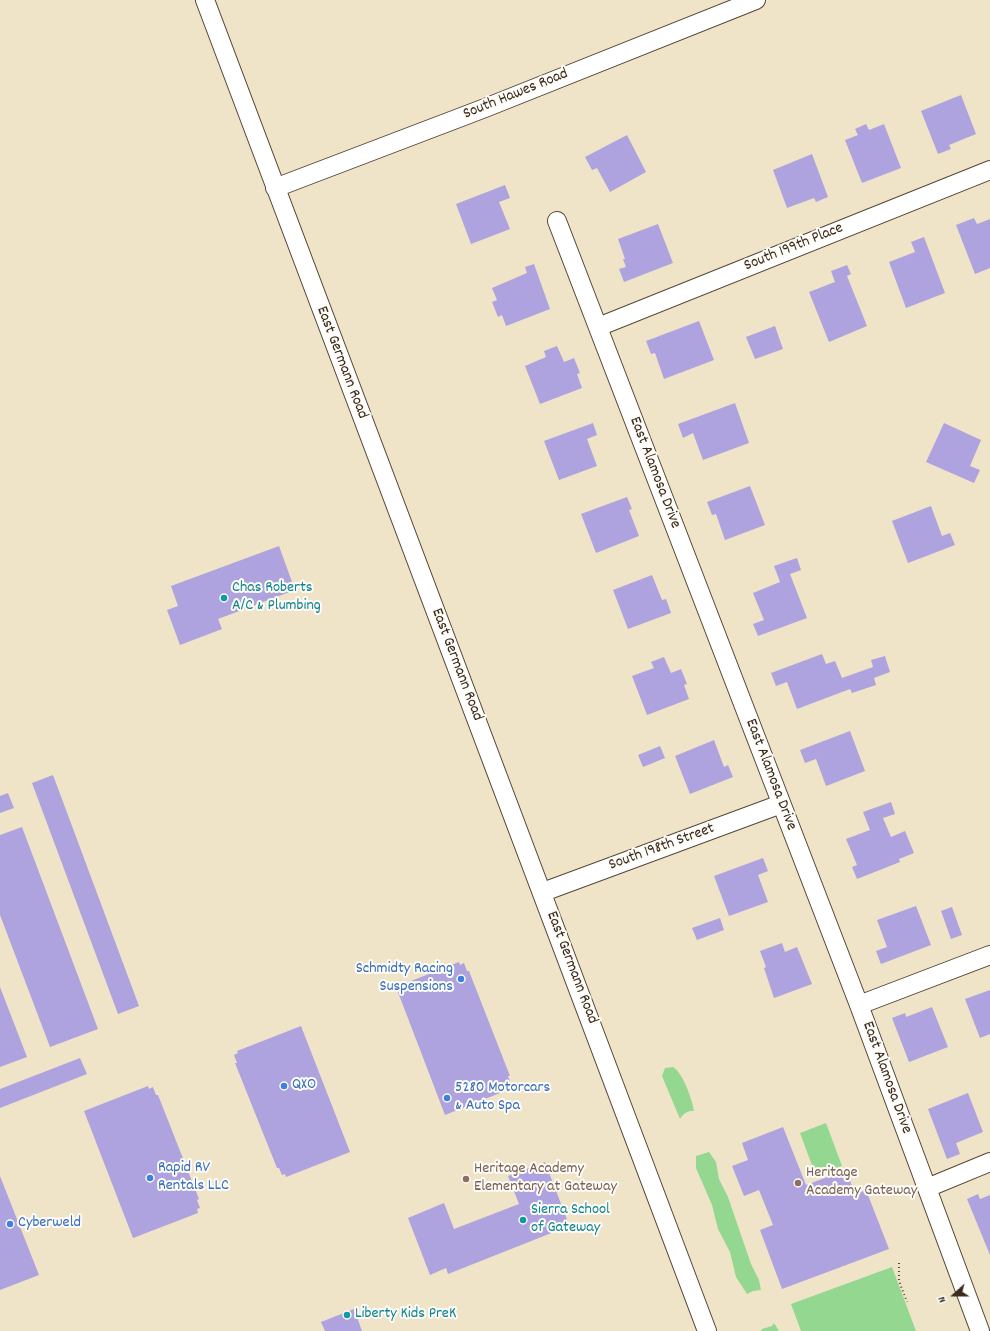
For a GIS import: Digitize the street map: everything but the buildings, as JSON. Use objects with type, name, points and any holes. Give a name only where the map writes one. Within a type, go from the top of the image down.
[{"type":"street","name":"East Germann Road","points":[[205,0],[543,892],[707,1331]]},
{"type":"street","name":"South Hawes Road","points":[[275,188],[485,108],[756,0]]},
{"type":"street","name":"South 199th Place","points":[[598,327],[990,170]]},
{"type":"street","name":"East Alamosa Drive","points":[[557,221],[859,1005],[980,1331]]},
{"type":"street","name":"South 198th Street","points":[[543,892],[781,804]]},
{"type":"street","points":[[859,1005],[990,955]]},
{"type":"street","points":[[927,1188],[990,1162]]},
{"type":"path","points":[[899,1264],[899,1282],[907,1302]]},
{"type":"green space","points":[[673,1067],[684,1080],[694,1111],[686,1113],[680,1119],[662,1076],[665,1068]]},
{"type":"green space","points":[[826,1123],[842,1166],[816,1176],[800,1133]]},
{"type":"green space","points":[[709,1152],[716,1162],[719,1179],[728,1197],[751,1264],[759,1280],[761,1290],[753,1291],[747,1294],[736,1277],[730,1252],[718,1229],[712,1205],[696,1168],[696,1156]]},
{"type":"green space","points":[[892,1267],[916,1331],[801,1331],[791,1304]]},
{"type":"green space","points":[[774,1323],[779,1331],[761,1331],[762,1329],[772,1326]]},
{"type":"place","name":"Chas Roberts A/C & Plumbing","points":[[224,598]]},
{"type":"place","name":"Schmidty Racing Suspensions","points":[[461,979]]},
{"type":"place","name":"QXO","points":[[284,1086]]},
{"type":"place","name":"5280 Motorcars & Auto Spa","points":[[447,1098]]},
{"type":"place","name":"Rapid RV Rentals LLC","points":[[150,1178]]},
{"type":"place","name":"Heritage Academy Elementary at Gateway","points":[[466,1179]]},
{"type":"place","name":"Heritage Academy Gateway","points":[[798,1183]]},
{"type":"place","name":"Sierra School of Gateway","points":[[523,1220]]},
{"type":"place","name":"Cyberweld","points":[[10,1224]]},
{"type":"place","name":"Liberty Kids PreK","points":[[347,1315]]}]
